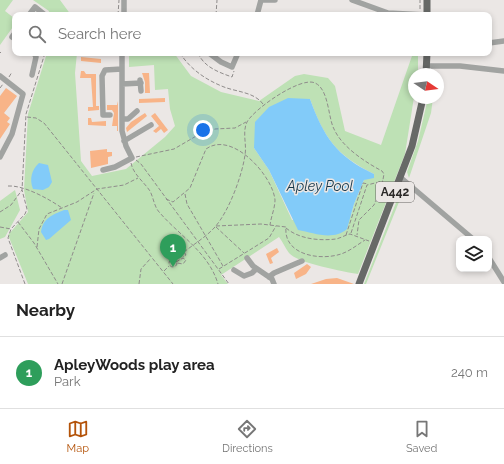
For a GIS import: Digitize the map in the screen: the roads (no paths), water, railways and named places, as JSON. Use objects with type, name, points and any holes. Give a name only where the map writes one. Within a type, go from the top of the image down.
[{"type":"main road","points":[[424,12],[427,0]]},
{"type":"main road","points":[[426,66],[427,56]]},
{"type":"main road","name":"A442","points":[[359,284],[400,177],[418,124],[423,104]]},
{"type":"street","points":[[124,0],[124,12]]},
{"type":"street","points":[[258,12],[262,0],[275,0]]},
{"type":"street","points":[[352,0],[388,12]]},
{"type":"street","points":[[31,12],[35,7],[41,12]]},
{"type":"street","points":[[492,43],[504,41]]},
{"type":"street","points":[[32,75],[36,56]]},
{"type":"street","points":[[103,170],[115,167],[131,158],[124,141],[122,119],[122,56]]},
{"type":"street","points":[[213,56],[232,67],[237,56]]},
{"type":"street","points":[[426,66],[460,66],[504,70]]},
{"type":"street","points":[[110,115],[103,115],[103,72],[108,69],[122,69]]},
{"type":"street","points":[[0,76],[23,94],[12,134],[0,157]]},
{"type":"street","points":[[122,84],[141,81],[142,90]]},
{"type":"street","points":[[122,119],[128,119],[138,112]]},
{"type":"street","points":[[124,141],[151,125]]},
{"type":"street","points":[[400,177],[469,236]]},
{"type":"street","points":[[246,255],[256,269],[269,277],[274,284]]},
{"type":"street","points":[[269,277],[274,273],[302,261]]},
{"type":"street","points":[[492,263],[504,282]]},
{"type":"street","points":[[234,270],[239,274],[247,275],[256,269]]},
{"type":"water","name":"Apley Pool","points":[[288,98],[310,99],[326,135],[333,144],[350,160],[374,174],[374,178],[364,180],[354,204],[347,229],[342,233],[336,235],[323,235],[298,230],[269,170],[254,148],[255,122],[269,107]]},
{"type":"water","points":[[39,163],[48,165],[52,182],[49,187],[43,190],[33,189],[31,182],[33,171]]},
{"type":"water","points":[[68,210],[71,220],[46,240],[41,232],[44,223],[52,215]]},
{"type":"place","name":"ApleyWoods play area","points":[[173,267]]}]
